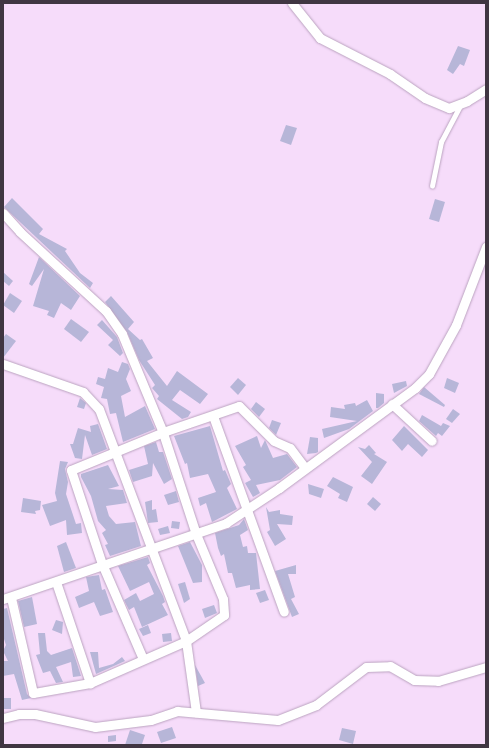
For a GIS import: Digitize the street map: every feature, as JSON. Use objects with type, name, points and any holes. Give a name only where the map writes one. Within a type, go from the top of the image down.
[{"type":"street","points":[[292,4],[309,27],[330,45],[390,74],[425,98],[449,108],[461,104],[486,89]]},
{"type":"street","points":[[3,213],[20,232],[106,311],[122,334],[163,432],[196,534],[223,599],[224,615],[186,641],[90,683],[33,693],[7,598],[56,582],[102,564],[152,549],[196,534],[226,523],[247,510],[415,388],[429,374],[443,352],[486,247]]},
{"type":"street","points":[[3,364],[84,392],[99,409],[186,641],[196,712]]},
{"type":"street","points":[[392,404],[432,442]]},
{"type":"street","points":[[143,659],[102,564],[71,470],[163,432],[239,406],[274,441],[290,448],[305,468]]},
{"type":"street","points":[[213,416],[284,612]]},
{"type":"street","points":[[56,582],[90,683]]},
{"type":"street","points":[[3,718],[19,714],[35,714],[94,727],[151,720],[177,711],[278,720],[316,705],[366,667],[390,666],[414,680],[438,681],[486,667]]},
{"type":"lane","points":[[432,186],[441,142],[461,104]]},
{"type":"building","points":[[458,46],[470,50],[464,66],[460,64],[453,74],[447,70]]},
{"type":"building","points":[[286,125],[297,128],[291,145],[280,141]]},
{"type":"building","points":[[12,198],[43,229],[39,234],[67,249],[65,251],[80,273],[93,283],[90,288],[4,207]]},
{"type":"building","points":[[435,199],[445,202],[439,222],[429,219]]},
{"type":"building","points":[[39,257],[80,296],[71,310],[61,303],[54,318],[47,315],[49,311],[33,306],[44,269],[32,286],[29,284]]},
{"type":"building","points":[[3,272],[13,281],[9,286],[3,281]]},
{"type":"building","points":[[10,293],[22,301],[14,313],[3,305]]},
{"type":"building","points":[[111,296],[134,322],[128,329],[140,340],[142,339],[153,358],[147,361],[167,386],[177,371],[208,394],[200,404],[180,390],[172,400],[191,412],[188,417],[182,419],[157,399],[159,396],[152,388],[155,385],[139,360],[127,332],[105,302]]},
{"type":"building","points":[[71,319],[89,332],[81,342],[64,329]]},
{"type":"building","points":[[102,320],[117,337],[123,353],[120,356],[108,345],[113,340],[97,325]]},
{"type":"building","points":[[6,334],[16,341],[3,358],[3,338]]},
{"type":"building","points":[[122,362],[128,364],[130,369],[126,379],[131,391],[121,396],[125,417],[145,406],[155,429],[123,442],[116,413],[110,414],[107,399],[101,398],[104,387],[96,384],[98,377],[105,379],[108,368],[118,372]]},
{"type":"building","points":[[238,378],[246,385],[238,395],[230,387]]},
{"type":"building","points":[[447,378],[459,383],[455,393],[444,388]]},
{"type":"building","points":[[406,381],[407,386],[394,393],[392,384]]},
{"type":"building","points":[[424,387],[445,405],[444,407],[419,394]]},
{"type":"building","points":[[376,393],[384,394],[384,403],[378,408],[376,408]]},
{"type":"building","points":[[80,398],[86,403],[84,409],[77,407]]},
{"type":"building","points":[[367,400],[373,411],[349,429],[324,438],[322,429],[357,421],[330,417],[331,407],[345,409],[344,405],[355,403],[356,406]]},
{"type":"building","points":[[256,402],[265,409],[259,417],[251,409]]},
{"type":"building","points":[[453,409],[460,414],[452,423],[446,419]]},
{"type":"building","points":[[422,415],[441,426],[443,423],[450,426],[442,436],[438,433],[436,436],[419,421]]},
{"type":"building","points":[[272,420],[281,423],[276,435],[269,428]]},
{"type":"building","points":[[98,424],[107,449],[92,455],[85,435],[82,459],[75,458],[70,444],[73,444],[78,428],[91,432],[90,426]]},
{"type":"building","points":[[210,426],[223,471],[225,470],[231,484],[227,488],[237,509],[212,522],[206,503],[200,506],[198,498],[216,492],[208,474],[190,478],[187,463],[185,464],[174,436]]},
{"type":"building","points":[[404,426],[428,450],[422,457],[408,444],[402,451],[392,440]]},
{"type":"building","points":[[257,436],[261,448],[265,440],[273,458],[287,454],[297,467],[280,480],[256,485],[260,493],[253,497],[245,483],[251,480],[243,467],[246,465],[235,446]]},
{"type":"building","points":[[310,437],[318,438],[318,452],[307,454]]},
{"type":"building","points":[[156,442],[159,452],[163,452],[172,479],[164,484],[153,463],[152,476],[133,482],[129,470],[148,464],[144,446]]},
{"type":"building","points":[[369,445],[376,453],[374,454],[387,462],[372,484],[361,476],[372,462],[358,447],[365,449]]},
{"type":"building","points":[[60,461],[68,462],[65,469],[68,482],[66,494],[76,524],[81,523],[82,533],[67,535],[66,520],[50,526],[42,505],[57,501],[55,493]]},
{"type":"building","points":[[108,465],[119,486],[108,489],[123,490],[127,503],[106,506],[109,516],[116,524],[135,522],[141,546],[110,556],[105,545],[108,544],[102,533],[106,530],[98,521],[91,496],[81,477],[81,474]]},
{"type":"building","points":[[333,477],[353,487],[347,502],[338,498],[340,494],[327,486]]},
{"type":"building","points":[[308,484],[324,489],[321,498],[309,494]]},
{"type":"building","points":[[176,491],[179,502],[168,505],[164,495]]},
{"type":"building","points":[[373,497],[381,504],[375,511],[367,504]]},
{"type":"building","points":[[23,498],[41,501],[40,510],[35,511],[36,514],[21,512]]},
{"type":"building","points":[[152,500],[152,510],[156,509],[158,522],[148,523],[145,502]]},
{"type":"building","points":[[266,507],[269,512],[280,510],[280,514],[293,516],[292,525],[277,524],[286,539],[275,546],[267,532],[270,530]]},
{"type":"building","points":[[244,519],[248,530],[240,535],[243,547],[247,546],[248,553],[256,553],[260,589],[250,590],[250,585],[236,588],[232,573],[228,573],[224,554],[221,556],[218,548],[215,533],[239,525]]},
{"type":"building","points":[[172,521],[180,522],[179,529],[171,528]]},
{"type":"building","points":[[168,526],[170,533],[160,535],[158,529]]},
{"type":"building","points":[[66,542],[76,568],[64,572],[57,546]]},
{"type":"building","points":[[190,542],[202,565],[202,582],[193,583],[178,546]]},
{"type":"building","points":[[148,557],[150,563],[147,565],[163,596],[165,602],[162,604],[168,615],[142,627],[134,607],[129,610],[124,600],[136,593],[140,601],[154,594],[149,582],[130,591],[118,566]]},
{"type":"building","points":[[296,565],[296,574],[288,574],[295,597],[291,599],[299,614],[292,617],[275,571]]},
{"type":"building","points":[[99,575],[102,590],[105,589],[113,612],[100,616],[94,602],[79,608],[75,597],[89,591],[86,577]]},
{"type":"building","points":[[185,582],[190,599],[184,603],[178,584]]},
{"type":"building","points":[[265,590],[269,600],[260,603],[256,593]]},
{"type":"building","points":[[32,597],[37,624],[24,627],[18,601]]},
{"type":"building","points":[[214,605],[217,613],[205,618],[202,609]]},
{"type":"building","points":[[7,608],[27,694],[31,698],[22,700],[14,674],[3,676],[3,661],[8,661],[3,651],[6,645],[3,636],[3,609]]},
{"type":"building","points":[[56,620],[63,622],[62,634],[52,630]]},
{"type":"building","points":[[148,625],[151,633],[143,636],[139,629]]},
{"type":"building","points":[[38,633],[45,633],[47,651],[51,655],[72,648],[81,676],[73,677],[71,662],[56,667],[63,682],[56,683],[50,671],[43,673],[36,655],[40,654]]},
{"type":"building","points":[[171,633],[172,641],[163,642],[162,634]]},
{"type":"building","points":[[90,652],[98,652],[99,668],[113,664],[122,657],[125,661],[96,674]]},
{"type":"building","points":[[195,665],[205,683],[198,686]]},
{"type":"building","points":[[3,698],[11,698],[11,709],[3,709]]},
{"type":"building","points":[[172,727],[176,738],[161,743],[157,732]]},
{"type":"building","points":[[342,728],[356,731],[353,744],[339,740]]},
{"type":"building","points":[[130,730],[145,735],[142,744],[125,745]]},
{"type":"building","points":[[116,735],[116,741],[108,742],[108,736]]}]
